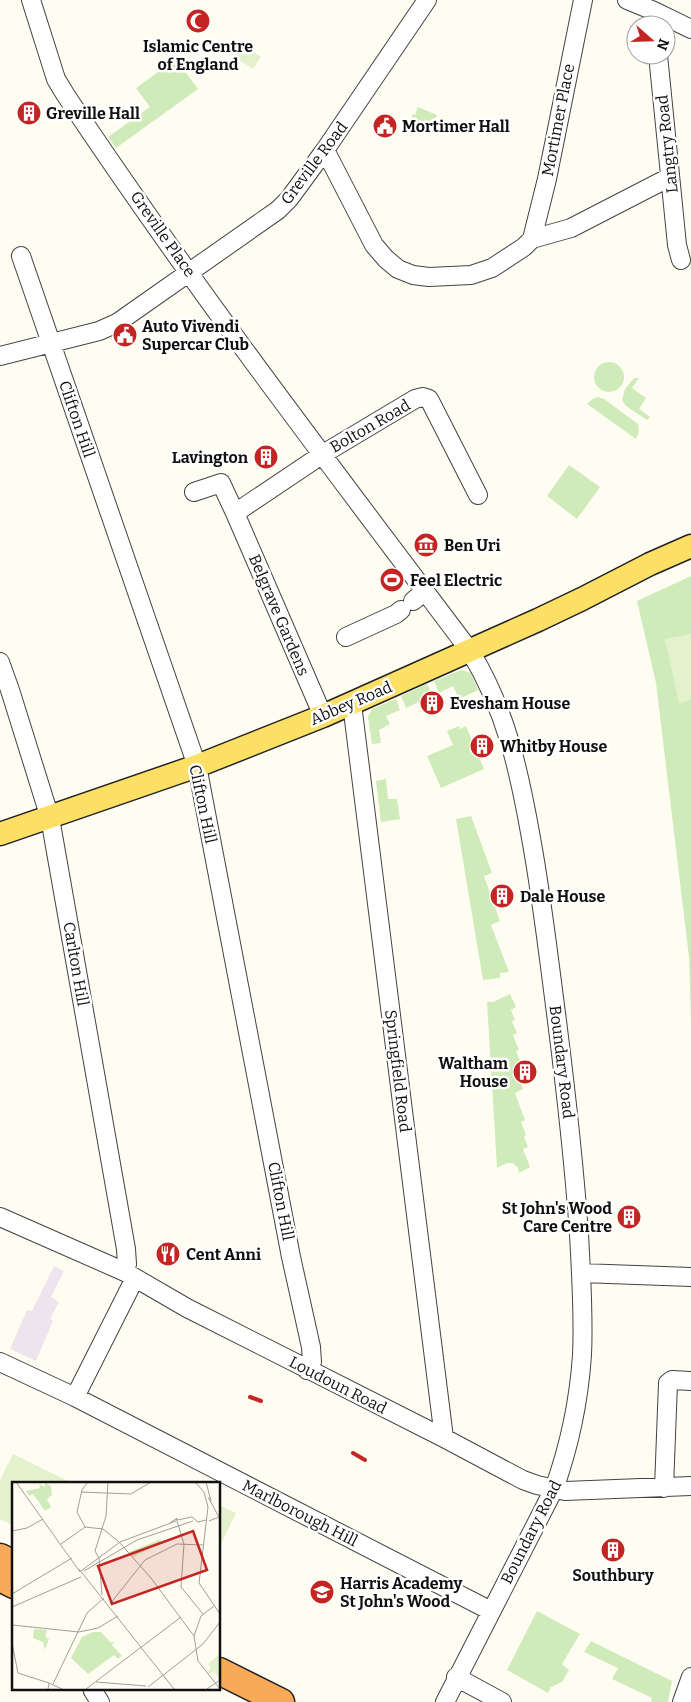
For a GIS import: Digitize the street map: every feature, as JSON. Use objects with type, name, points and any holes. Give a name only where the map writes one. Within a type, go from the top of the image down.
[{"type":"highway","points":[[0,1557],[12,1563]]},
{"type":"highway","points":[[0,1578],[12,1584]]},
{"type":"highway","points":[[220,1672],[280,1702]]},
{"type":"highway","points":[[220,1687],[250,1702]]},
{"type":"main road","name":"Abbey Road","points":[[0,834],[197,766],[352,704],[582,600],[650,564],[691,546]]},
{"type":"street","name":"Greville Place","points":[[31,0],[60,85],[92,135],[190,273],[323,454]]},
{"type":"street","name":"Greville Road","points":[[0,356],[99,331],[117,323],[278,210],[289,199],[325,150],[427,0]]},
{"type":"street","name":"Mortimer Place","points":[[532,240],[550,163],[583,0]]},
{"type":"street","points":[[627,0],[650,15]]},
{"type":"street","points":[[676,24],[688,28]]},
{"type":"street","name":"Langtry Road","points":[[659,65],[678,252],[682,260]]},
{"type":"street","points":[[325,150],[374,245],[398,269],[413,275],[429,277],[471,275],[492,268],[532,240],[571,228],[670,177]]},
{"type":"street","name":"Clifton Hill","points":[[20,256],[197,766],[291,1257],[311,1346],[312,1362],[307,1370]]},
{"type":"street","name":"Bolton Road","points":[[323,454],[415,399],[423,397],[429,399],[478,496]]},
{"type":"street","points":[[235,513],[323,454]]},
{"type":"street","name":"Boundary Road","points":[[323,454],[413,601],[470,651],[490,688],[507,729],[515,755],[538,873],[568,1110],[581,1273],[582,1334],[580,1377],[567,1444],[554,1489],[456,1677],[445,1702]]},
{"type":"street","name":"Belgrave Gardens","points":[[194,492],[221,483],[323,716]]},
{"type":"street","points":[[346,636],[396,614],[413,601]]},
{"type":"street","name":"Carlton Hill","points":[[0,662],[50,818],[130,1275],[75,1397]]},
{"type":"street","name":"Springfield Road","points":[[352,704],[444,1438]]},
{"type":"street","name":"Loudoun Road","points":[[0,1217],[130,1275],[187,1308],[523,1480],[554,1489],[579,1492],[691,1486]]},
{"type":"street","points":[[581,1273],[691,1278]]},
{"type":"street","name":"Marlborough Hill","points":[[0,1362],[75,1397],[491,1611]]},
{"type":"street","points":[[664,1488],[668,1383],[672,1380],[691,1381]]},
{"type":"street","points":[[456,1677],[502,1702]]},
{"type":"street","points":[[682,1702],[691,1677]]},
{"type":"street","points":[[94,1690],[100,1702]]},
{"type":"shaded area","points":[[54,1266],[64,1271],[51,1297],[59,1302],[50,1319],[53,1321],[36,1361],[10,1349],[27,1310],[32,1311]]},
{"type":"green space","points":[[235,39],[261,57],[253,69],[227,52]]},
{"type":"green space","points":[[176,59],[198,89],[116,148],[108,137],[150,107],[136,88]]},
{"type":"green space","points":[[418,107],[437,115],[429,133],[407,123],[413,114],[415,115]]},
{"type":"green space","points":[[609,362],[620,366],[624,377],[620,388],[609,392],[598,388],[594,377],[598,366]]},
{"type":"green space","points":[[634,378],[639,378],[632,388],[646,398],[639,409],[650,417],[647,420],[626,406],[622,400],[625,389]]},
{"type":"green space","points":[[598,397],[604,399],[638,424],[639,432],[636,439],[587,404],[592,399]]},
{"type":"green space","points":[[569,465],[600,487],[577,519],[547,496]]},
{"type":"green space","points":[[691,576],[691,1024],[689,957],[656,683],[637,601]]},
{"type":"green space","points":[[691,634],[691,700],[679,703],[665,639]]},
{"type":"green space","points":[[461,670],[471,673],[478,690],[459,699],[453,686],[439,693],[434,681]]},
{"type":"green space","points":[[427,684],[433,695],[406,708],[401,696]]},
{"type":"green space","points":[[396,699],[400,710],[386,716],[390,724],[379,730],[381,743],[372,744],[368,717],[372,709]]},
{"type":"green space","points":[[459,726],[460,729],[466,726],[484,769],[441,788],[427,756],[453,745],[447,731]]},
{"type":"green space","points":[[386,779],[388,799],[397,799],[400,819],[381,822],[376,781]]},
{"type":"green space","points":[[471,816],[492,873],[484,876],[500,921],[491,925],[509,972],[500,973],[500,978],[483,980],[456,819]]},
{"type":"green space","points":[[510,994],[516,1007],[511,1010],[515,1020],[512,1021],[517,1033],[513,1035],[519,1050],[516,1051],[521,1063],[516,1066],[523,1089],[515,1093],[525,1120],[521,1122],[528,1147],[523,1149],[530,1167],[519,1173],[518,1168],[513,1163],[507,1163],[497,1168],[487,1002],[493,1002]]},
{"type":"green space","points":[[13,1454],[70,1482],[12,1482],[12,1525],[0,1519],[0,1480]]},
{"type":"green space","points":[[220,1505],[236,1513],[220,1546]]},
{"type":"green space","points":[[537,1611],[580,1634],[562,1664],[569,1670],[562,1682],[551,1687],[548,1693],[507,1670]]},
{"type":"green space","points":[[591,1641],[672,1681],[668,1702],[651,1702],[652,1698],[612,1679],[618,1668],[584,1652]]},
{"type":"railway","points":[[250,1397],[261,1401]]},
{"type":"railway","points":[[353,1453],[365,1460]]},
{"type":"place","name":"Islamic Centre of England","points":[[198,21]]},
{"type":"place","name":"Greville Hall","points":[[29,113]]},
{"type":"place","name":"Mortimer Hall","points":[[385,126]]},
{"type":"place","name":"Auto Vivendi Supercar Club","points":[[125,335]]},
{"type":"place","name":"Lavington","points":[[266,457]]},
{"type":"place","name":"Ben Uri","points":[[426,545]]},
{"type":"place","name":"Feel Electric","points":[[392,580]]},
{"type":"place","name":"Evesham House","points":[[432,703]]},
{"type":"place","name":"Whitby House","points":[[482,746]]},
{"type":"place","name":"Dale House","points":[[502,896]]},
{"type":"place","name":"Waltham House","points":[[525,1072]]},
{"type":"place","name":"St John's Wood Care Centre","points":[[629,1217]]},
{"type":"place","name":"Cent Anni","points":[[168,1254]]},
{"type":"place","name":"Southbury","points":[[613,1550]]},
{"type":"place","name":"Harris Academy St John's Wood","points":[[322,1592]]}]
